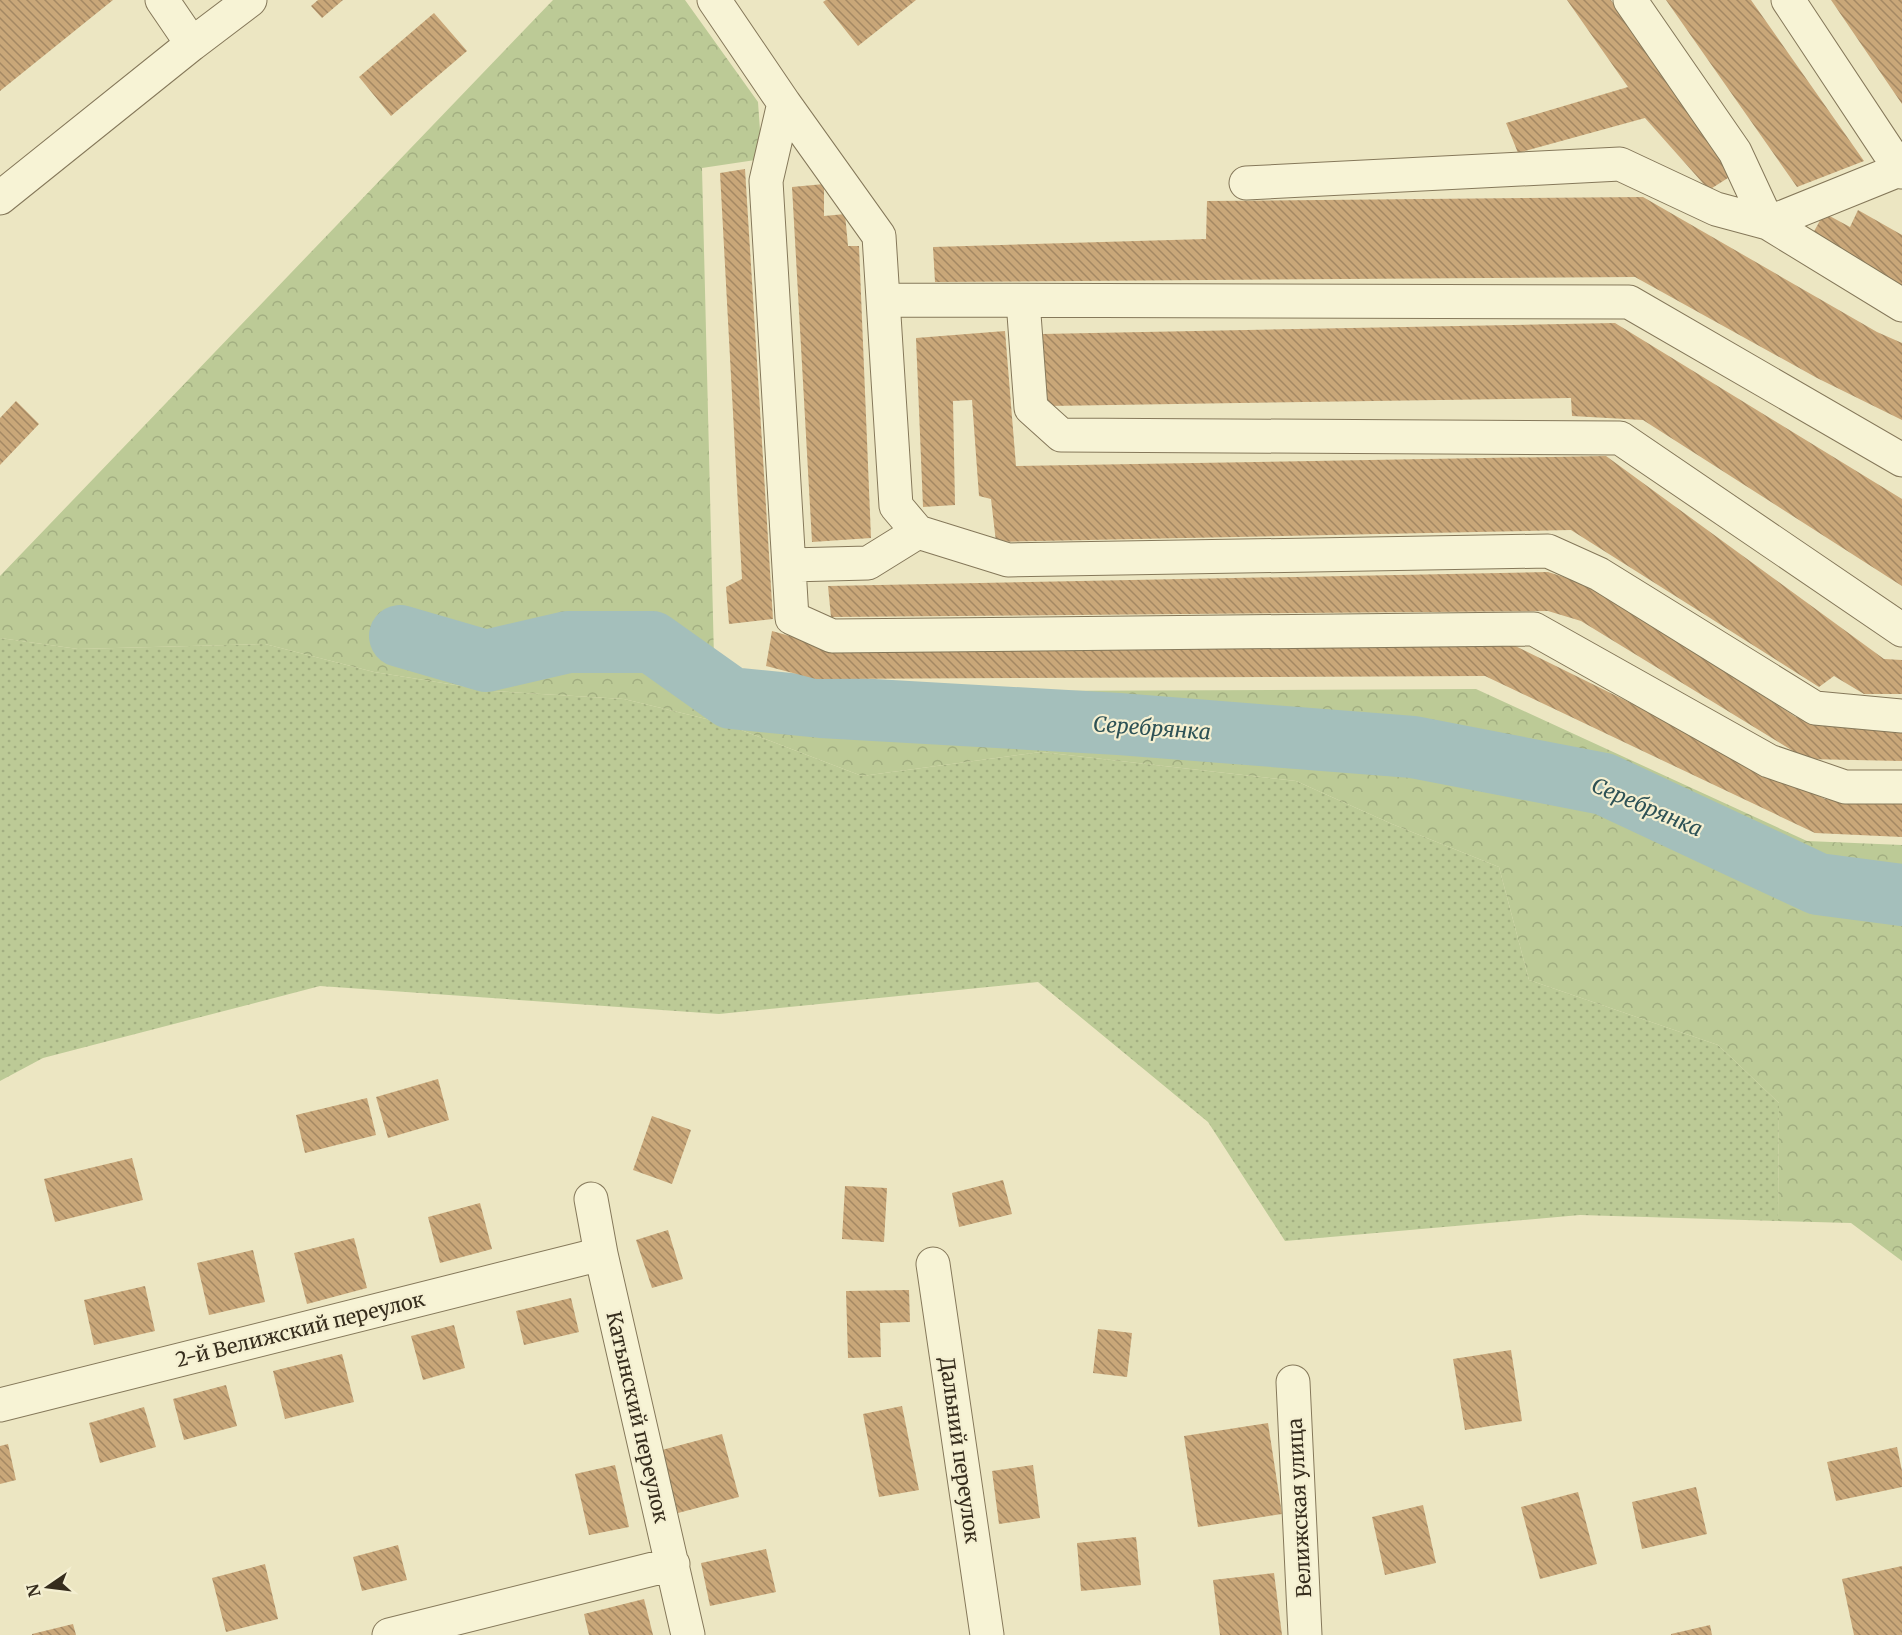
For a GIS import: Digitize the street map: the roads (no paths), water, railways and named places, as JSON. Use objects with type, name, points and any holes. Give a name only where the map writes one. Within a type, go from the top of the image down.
[{"type":"street","points":[[162,0],[192,44]]},
{"type":"street","points":[[0,198],[250,0]]},
{"type":"street","points":[[1630,0],[1735,152],[1768,223]]},
{"type":"street","points":[[1768,223],[1901,171],[1788,0]]},
{"type":"street","points":[[721,2],[784,103],[879,236],[896,506],[918,532],[1008,560],[1548,551],[1599,574],[1815,708],[1902,716]]},
{"type":"street","points":[[784,103],[766,182],[792,618],[832,636],[1534,629],[1769,761],[1845,787],[1902,787]]},
{"type":"street","points":[[1246,183],[1620,164],[1716,209],[1768,223],[1902,305]]},
{"type":"street","points":[[883,300],[1629,302],[1902,460]]},
{"type":"street","points":[[1023,301],[1031,408],[1061,435],[1620,438],[1902,630]]},
{"type":"street","points":[[790,565],[867,563],[918,532]]},
{"type":"street","name":"Катынский переулок","points":[[591,1198],[600,1254],[688,1635]]},
{"type":"street","name":"2-й Велижский переулок","points":[[0,1405],[600,1254]]},
{"type":"street","name":"Дальний переулок","points":[[933,1264],[987,1635]]},
{"type":"street","name":"Велижская улица","points":[[1293,1382],[1305,1635]]},
{"type":"street","points":[[388,1635],[673,1564]]},
{"type":"waterway","name":"Серебрянка","points":[[400,636],[486,661],[568,642],[652,642],[731,698],[821,707],[1119,724],[1413,747],[1604,784],[1818,884],[1902,895]]}]
